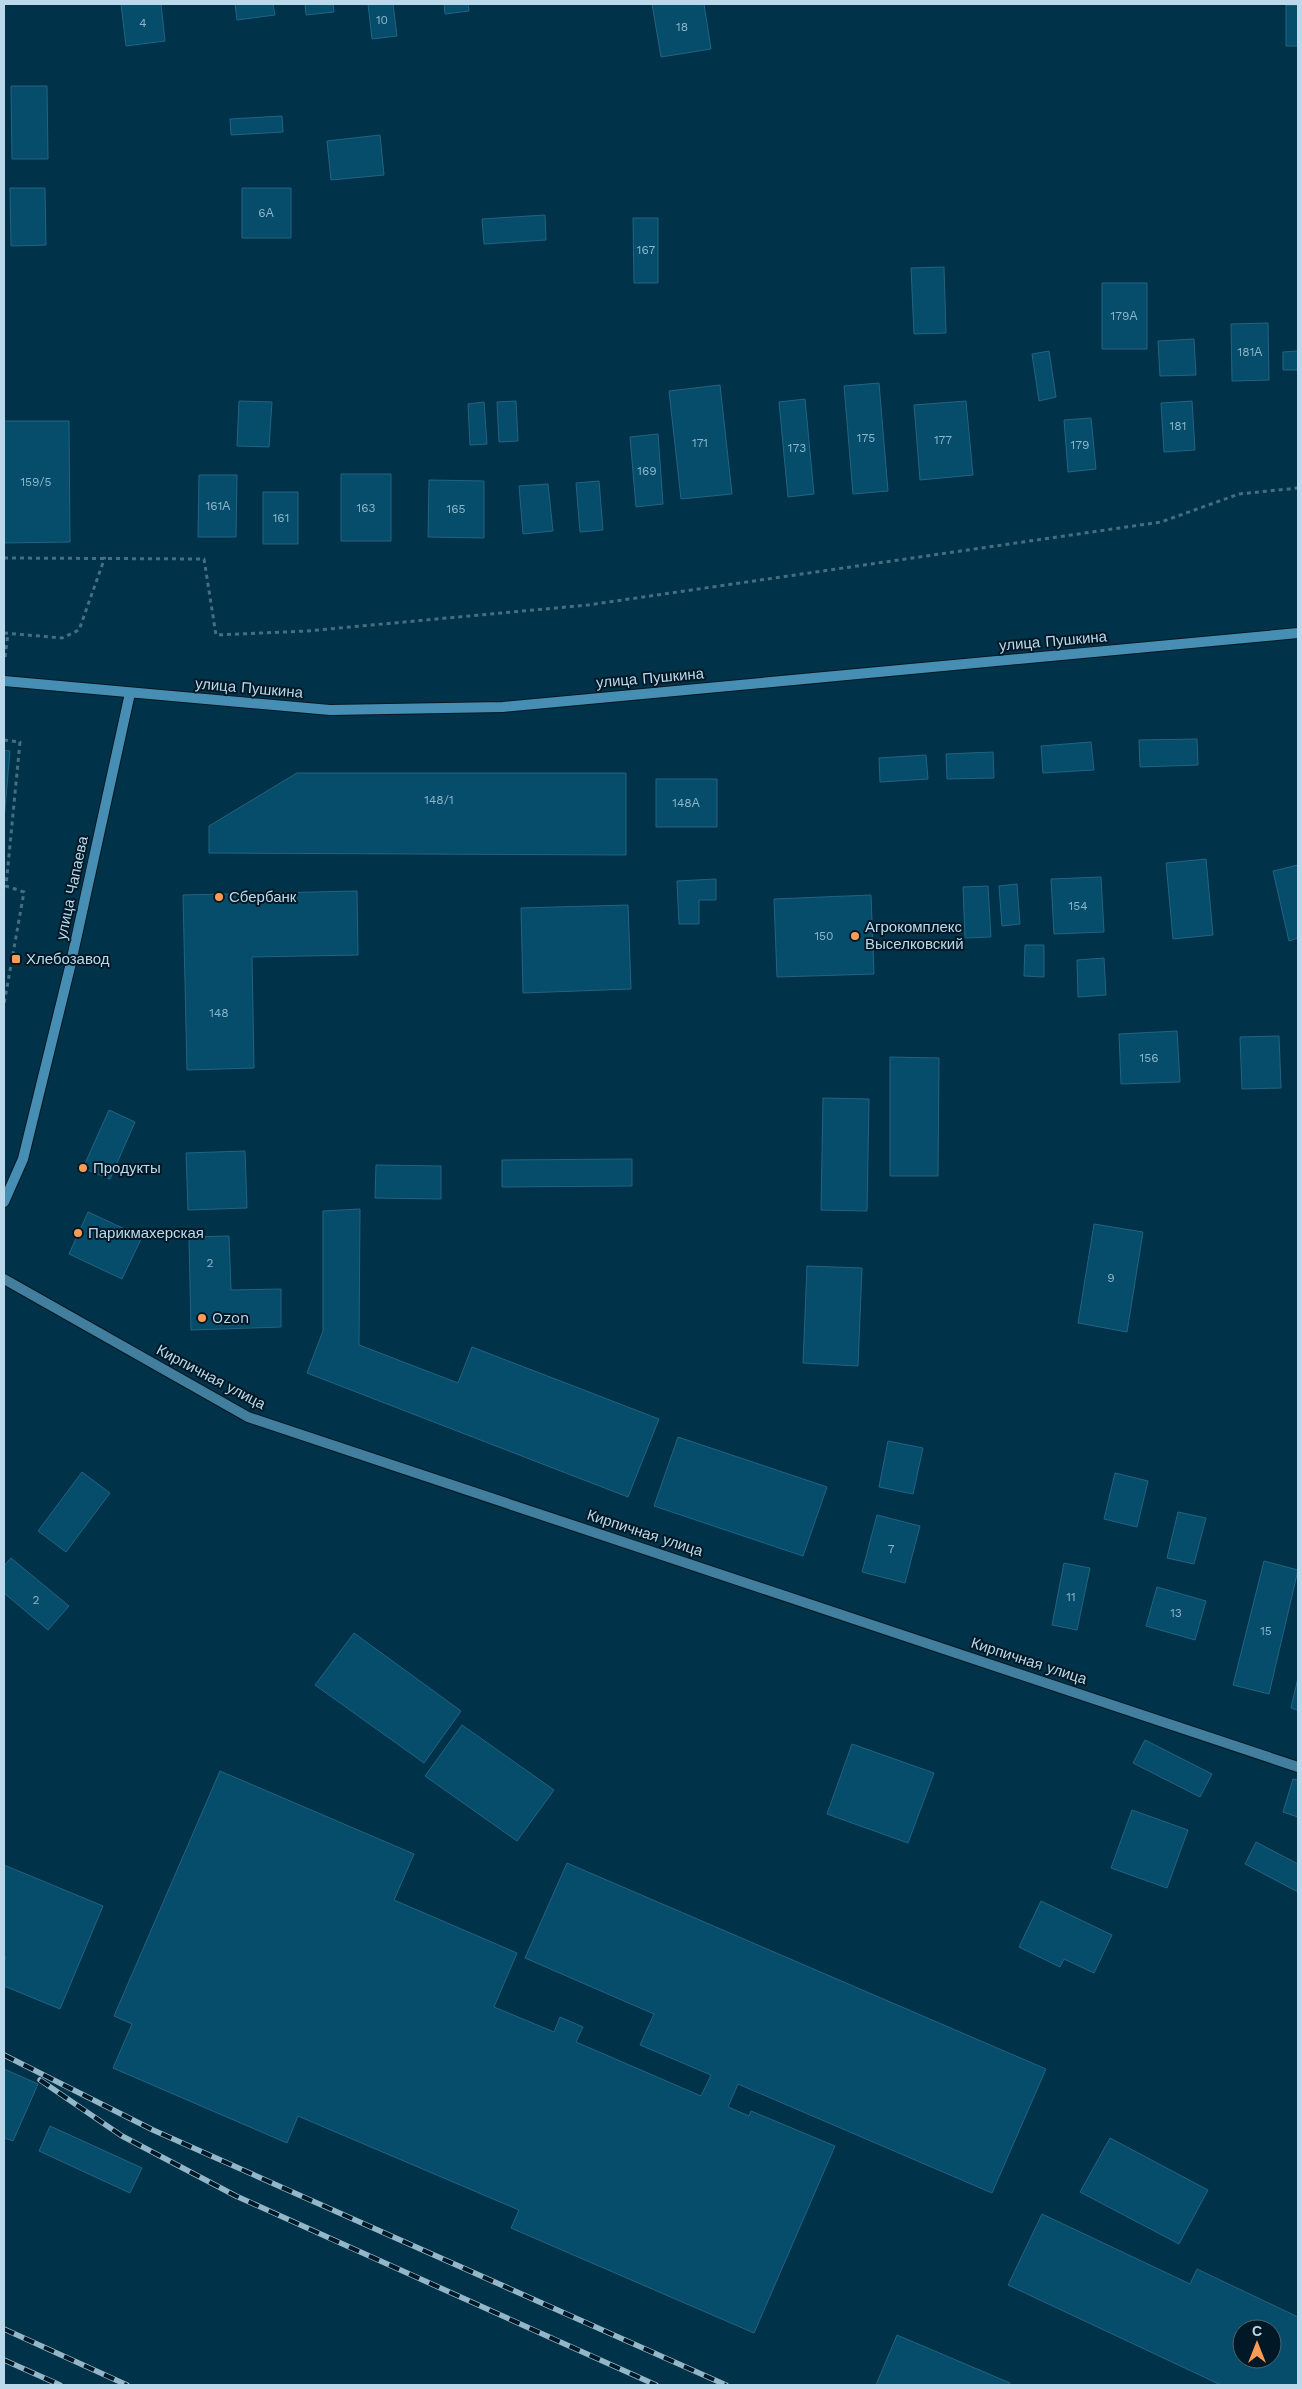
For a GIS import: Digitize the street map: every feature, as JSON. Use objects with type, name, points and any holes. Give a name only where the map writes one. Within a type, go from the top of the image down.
[{"type":"main road","name":"улица Пушкина","points":[[4,681],[330,710],[503,707],[1298,632]]},
{"type":"main road","name":"улица Чапаева","points":[[4,1202],[23,1159],[70,967],[130,693]]},
{"type":"street","name":"Кирпичная улица","points":[[4,1279],[248,1417],[1298,1767]]},
{"type":"path","points":[[4,558],[105,557],[204,559],[216,635],[307,631],[588,605],[1161,522],[1239,494],[1298,488]]},
{"type":"path","points":[[5,661],[6,633],[62,638],[79,630],[105,557]]},
{"type":"path","points":[[4,740],[20,742],[6,886],[24,892],[4,1004]]},
{"type":"building","points":[[121,4],[161,4],[165,41],[126,46]]},
{"type":"building","points":[[235,4],[273,4],[275,15],[237,20]]},
{"type":"building","points":[[305,4],[333,4],[334,12],[306,15]]},
{"type":"building","points":[[368,4],[393,4],[397,36],[372,39]]},
{"type":"building","points":[[444,4],[468,4],[469,11],[445,14]]},
{"type":"building","points":[[652,4],[704,4],[711,49],[661,57]]},
{"type":"building","points":[[1286,5],[1298,5],[1298,46],[1286,46]]},
{"type":"building","points":[[11,86],[47,86],[48,159],[12,159]]},
{"type":"building","points":[[282,116],[283,132],[231,135],[230,119]]},
{"type":"building","points":[[380,135],[384,175],[331,180],[327,141]]},
{"type":"building","points":[[10,188],[45,188],[46,245],[11,246]]},
{"type":"building","points":[[242,188],[291,188],[291,238],[242,238]]},
{"type":"building","points":[[545,215],[546,240],[484,244],[482,219]]},
{"type":"building","points":[[633,218],[658,218],[658,283],[634,283]]},
{"type":"building","points":[[944,267],[946,333],[914,334],[911,268]]},
{"type":"building","points":[[1102,283],[1147,283],[1147,349],[1102,349]]},
{"type":"building","points":[[1268,323],[1269,380],[1232,381],[1231,324]]},
{"type":"building","points":[[1194,339],[1196,375],[1160,376],[1158,341]]},
{"type":"building","points":[[1049,351],[1056,397],[1039,401],[1032,354]]},
{"type":"building","points":[[1298,351],[1298,370],[1283,370],[1283,352]]},
{"type":"building","points":[[879,383],[888,491],[853,494],[844,386]]},
{"type":"building","points":[[720,385],[732,494],[681,499],[669,391]]},
{"type":"building","points":[[805,399],[814,494],[788,497],[779,402]]},
{"type":"building","points":[[239,401],[272,402],[269,447],[237,446]]},
{"type":"building","points":[[516,401],[518,441],[499,442],[497,402]]},
{"type":"building","points":[[966,401],[973,475],[920,480],[914,405]]},
{"type":"building","points":[[1192,401],[1195,450],[1164,452],[1161,403]]},
{"type":"building","points":[[484,402],[487,444],[470,445],[468,404]]},
{"type":"building","points":[[1091,418],[1096,469],[1068,472],[1064,420]]},
{"type":"building","points":[[4,421],[69,421],[70,542],[4,543]]},
{"type":"building","points":[[658,434],[663,504],[636,507],[630,437]]},
{"type":"building","points":[[341,474],[391,474],[391,541],[341,541]]},
{"type":"building","points":[[199,475],[237,475],[236,537],[198,537]]},
{"type":"building","points":[[429,480],[484,481],[484,538],[428,537]]},
{"type":"building","points":[[599,481],[603,530],[580,532],[576,483]]},
{"type":"building","points":[[548,484],[553,531],[523,534],[519,486]]},
{"type":"building","points":[[263,492],[298,492],[298,544],[263,544]]},
{"type":"building","points":[[1197,739],[1198,765],[1140,767],[1139,740]]},
{"type":"building","points":[[1091,742],[1094,770],[1043,773],[1041,746]]},
{"type":"building","points":[[4,750],[10,751],[4,820]]},
{"type":"building","points":[[993,752],[994,778],[947,779],[946,754]]},
{"type":"building","points":[[926,755],[928,779],[880,782],[879,758]]},
{"type":"building","points":[[297,773],[626,773],[626,855],[209,853],[209,826]]},
{"type":"building","points":[[656,779],[717,779],[717,827],[656,827]]},
{"type":"building","points":[[1206,859],[1213,935],[1173,939],[1166,863]]},
{"type":"building","points":[[1298,865],[1298,938],[1289,941],[1273,871]]},
{"type":"building","points":[[1101,877],[1104,932],[1054,934],[1051,879]]},
{"type":"building","points":[[716,879],[716,900],[699,900],[699,924],[679,924],[677,881]]},
{"type":"building","points":[[1017,884],[1020,924],[1002,926],[999,886]]},
{"type":"building","points":[[988,886],[991,937],[965,938],[963,887]]},
{"type":"building","points":[[357,891],[358,955],[252,957],[254,1068],[187,1070],[183,895]]},
{"type":"building","points":[[871,895],[874,974],[777,977],[774,899]]},
{"type":"building","points":[[628,905],[631,989],[523,993],[521,908]]},
{"type":"building","points":[[1025,945],[1044,945],[1044,977],[1024,976]]},
{"type":"building","points":[[1104,958],[1106,995],[1078,997],[1077,960]]},
{"type":"building","points":[[1177,1031],[1180,1082],[1121,1084],[1119,1034]]},
{"type":"building","points":[[1279,1036],[1281,1088],[1242,1089],[1240,1037]]},
{"type":"building","points":[[890,1057],[939,1058],[938,1176],[890,1176]]},
{"type":"building","points":[[823,1098],[869,1099],[867,1211],[821,1210]]},
{"type":"building","points":[[109,1110],[135,1122],[110,1179],[83,1168]]},
{"type":"building","points":[[245,1151],[247,1208],[188,1210],[186,1153]]},
{"type":"building","points":[[632,1159],[632,1186],[502,1187],[502,1160]]},
{"type":"building","points":[[376,1165],[441,1166],[441,1199],[375,1198]]},
{"type":"building","points":[[360,1209],[359,1345],[458,1383],[472,1347],[659,1419],[628,1497],[307,1373],[323,1331],[323,1211]]},
{"type":"building","points":[[88,1212],[142,1237],[122,1279],[69,1254]]},
{"type":"building","points":[[1094,1224],[1143,1232],[1127,1332],[1078,1323]]},
{"type":"building","points":[[229,1236],[231,1290],[281,1289],[281,1327],[191,1330],[189,1237]]},
{"type":"building","points":[[807,1266],[862,1268],[858,1366],[803,1363]]},
{"type":"building","points":[[678,1437],[827,1487],[803,1556],[654,1506]]},
{"type":"building","points":[[888,1441],[923,1448],[913,1494],[879,1487]]},
{"type":"building","points":[[82,1472],[110,1493],[66,1552],[38,1531]]},
{"type":"building","points":[[1115,1473],[1148,1481],[1137,1527],[1104,1519]]},
{"type":"building","points":[[1178,1512],[1206,1518],[1194,1564],[1167,1558]]},
{"type":"building","points":[[877,1515],[920,1526],[905,1583],[862,1572]]},
{"type":"building","points":[[11,1558],[69,1606],[48,1630],[4,1593],[4,1566]]},
{"type":"building","points":[[1264,1561],[1298,1570],[1269,1694],[1233,1685]]},
{"type":"building","points":[[1064,1563],[1090,1568],[1077,1630],[1052,1625]]},
{"type":"building","points":[[1157,1587],[1206,1601],[1195,1640],[1146,1626]]},
{"type":"building","points":[[354,1633],[461,1711],[424,1763],[315,1685]]},
{"type":"building","points":[[1298,1678],[1298,1710],[1291,1708]]},
{"type":"building","points":[[462,1725],[554,1790],[517,1841],[425,1776]]},
{"type":"building","points":[[1145,1740],[1212,1774],[1200,1797],[1133,1763]]},
{"type":"building","points":[[852,1744],[934,1773],[908,1843],[827,1814]]},
{"type":"building","points":[[220,1771],[414,1854],[394,1900],[517,1953],[494,2007],[554,2032],[560,2017],[583,2027],[576,2042],[701,2096],[711,2075],[640,2045],[654,2014],[525,1958],[567,1863],[1046,2069],[992,2193],[738,2084],[728,2107],[749,2116],[751,2111],[835,2146],[754,2333],[511,2228],[519,2210],[298,2116],[287,2143],[113,2068],[132,2024],[114,2016]]},
{"type":"building","points":[[1293,1779],[1298,1780],[1298,1817],[1283,1812]]},
{"type":"building","points":[[1132,1810],[1188,1830],[1167,1888],[1111,1868]]},
{"type":"building","points":[[1256,1842],[1298,1864],[1298,1892],[1245,1864]]},
{"type":"building","points":[[4,1865],[103,1906],[60,2009],[4,1986],[4,1962],[6,1957],[4,1956]]},
{"type":"building","points":[[1041,1901],[1112,1935],[1094,1973],[1064,1959],[1060,1967],[1019,1947]]},
{"type":"building","points":[[4,2069],[38,2084],[13,2141],[4,2138]]},
{"type":"building","points":[[50,2126],[142,2168],[130,2193],[39,2151]]},
{"type":"building","points":[[1110,2138],[1208,2190],[1179,2244],[1080,2192]]},
{"type":"building","points":[[1042,2214],[1190,2284],[1197,2269],[1298,2317],[1298,2385],[1221,2385],[1008,2285]]},
{"type":"building","points":[[897,2335],[1010,2383],[1009,2385],[876,2385]]},
{"type":"railway","points":[[4,2055],[153,2130],[726,2385]]},
{"type":"railway","points":[[40,2080],[122,2136],[236,2196],[656,2385]]},
{"type":"railway","points":[[4,2329],[127,2385]]},
{"type":"railway","points":[[4,2360],[60,2385]]},
{"type":"place","name":"Сбербанк","points":[[219,897]]},
{"type":"place","name":"Агрокомплекс Выселковский","points":[[855,936]]},
{"type":"place","name":"Хлебозавод","points":[[16,959]]},
{"type":"place","name":"Продукты","points":[[83,1168]]},
{"type":"place","name":"Парикмахерская","points":[[78,1233]]},
{"type":"place","name":"Ozon","points":[[202,1318]]}]
